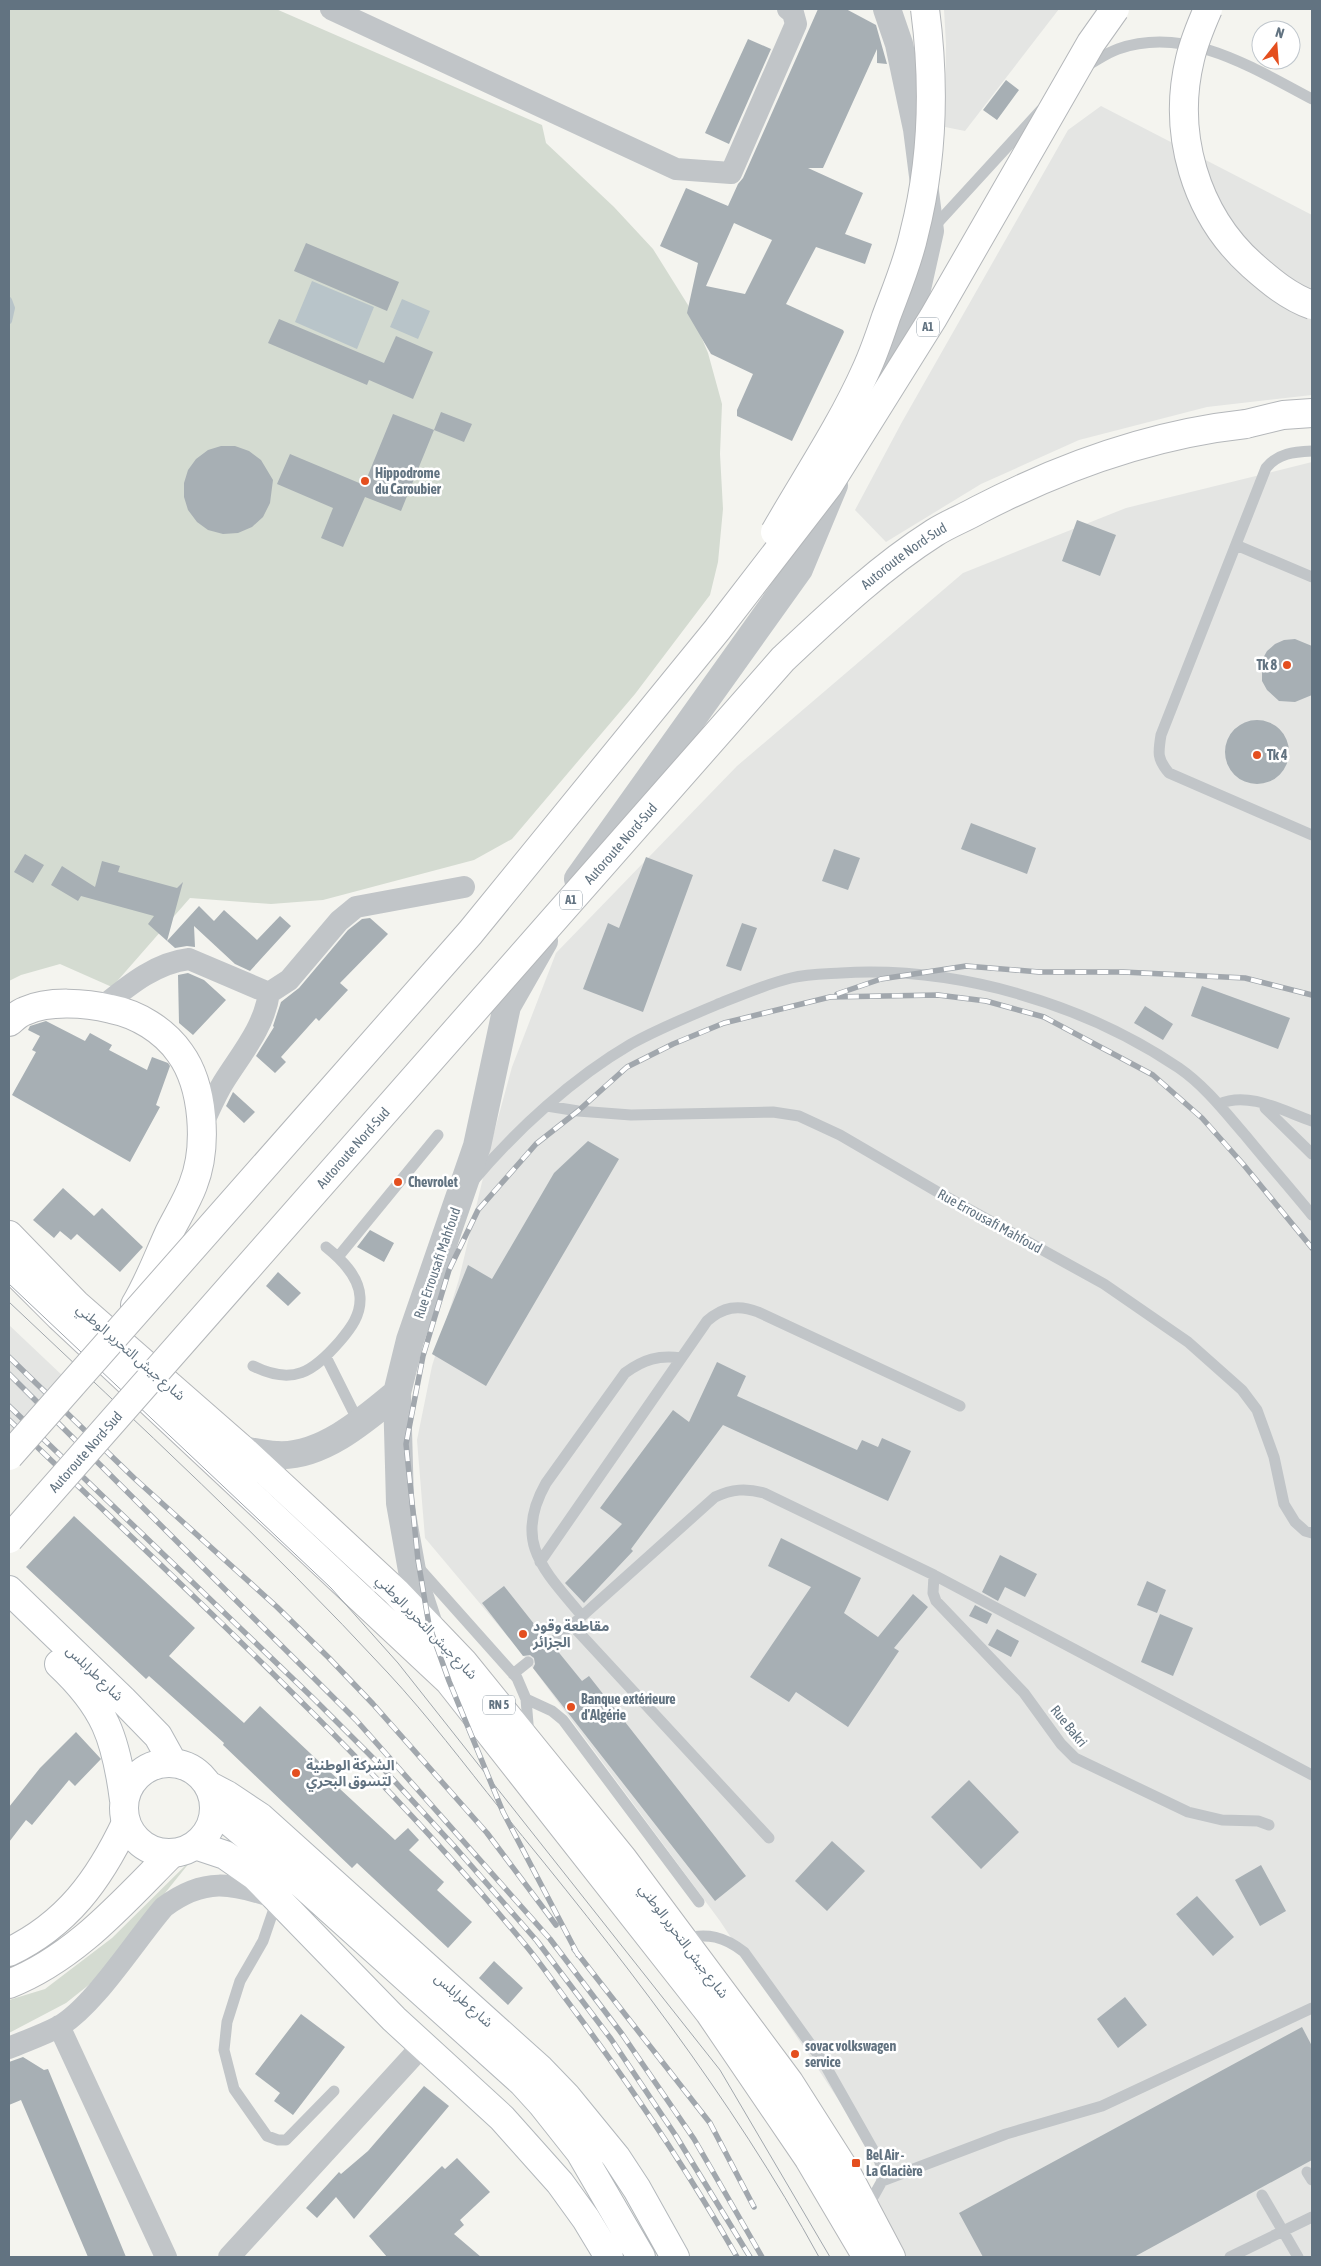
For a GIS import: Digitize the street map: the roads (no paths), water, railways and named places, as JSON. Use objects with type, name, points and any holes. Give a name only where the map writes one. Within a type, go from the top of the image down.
[{"type":"main road","name":"A1","points":[[717,630],[867,369],[897,288],[914,235],[927,169],[931,124],[931,73],[925,9]]},
{"type":"main road","name":"A1","points":[[9,1456],[470,933],[717,630],[828,486],[933,318],[1091,43],[1114,9]]},
{"type":"main road","points":[[1208,9],[1189,60],[1185,90],[1184,122],[1189,157],[1199,192],[1225,236],[1244,258],[1268,279],[1299,300],[1312,305]]},
{"type":"main road","points":[[1246,424],[1283,416],[1312,413]]},
{"type":"main road","points":[[1246,424],[1312,426]]},
{"type":"main road","name":"Autoroute Nord-Sud","points":[[9,1539],[783,659],[838,607],[890,565],[935,533],[1021,488],[1100,458],[1193,431],[1246,424]]},
{"type":"main road","points":[[9,1022],[25,1011],[62,1003],[122,1011],[142,1020],[165,1036],[180,1053],[198,1097],[202,1125],[200,1156],[194,1184],[150,1277],[122,1328]]},
{"type":"main road","name":"شارع جيش التحرير الوطني","points":[[9,1235],[76,1304],[243,1450],[529,1740],[624,1859],[794,2090],[836,2155],[891,2257]]},
{"type":"main road","name":"شارع جيش التحرير الوطني","points":[[9,1266],[59,1316],[431,1640],[455,1689],[709,2012],[809,2159],[867,2257]]},
{"type":"main road","name":"شارع طرابلس","points":[[9,1590],[158,1736],[174,1763]]},
{"type":"main road","name":"شارع طرابلس","points":[[9,1616],[77,1680],[101,1714],[117,1752],[125,1812]]},
{"type":"main road","points":[[9,1952],[38,1935],[76,1903],[106,1862],[125,1812],[131,1782],[146,1769],[154,1765],[174,1763],[182,1765],[197,1773],[230,1822],[272,1857],[522,2082],[580,2152],[640,2257]]},
{"type":"main road","points":[[9,1984],[42,1968],[86,1937],[190,1846],[212,1822],[211,1795]]},
{"type":"main road","name":"شارع طرابلس","points":[[211,1795],[227,1795],[260,1817],[540,2069],[592,2126],[616,2157],[675,2257]]},
{"type":"main road","points":[[125,1812],[136,1840],[143,1846],[161,1853],[190,1846],[236,1844],[272,1857]]},
{"type":"main road","points":[[190,1846],[225,1855],[240,1865],[278,1898],[368,1994],[502,2118],[532,2150],[586,2219],[609,2257]]},
{"type":"street","points":[[330,9],[676,169],[731,173],[796,24],[793,13],[788,9]]},
{"type":"street","points":[[461,1195],[477,1146],[493,1061],[507,1006],[585,866],[799,569],[917,289],[930,231],[917,129],[899,44],[887,9]]},
{"type":"street","points":[[202,1125],[223,1084],[251,1041],[267,1008],[269,994],[289,980],[339,921],[356,907],[464,887]]},
{"type":"street","points":[[102,1007],[133,981],[176,960],[189,959],[269,994]]},
{"type":"street","name":"Rue Errousafi Mahfoud","points":[[431,1640],[410,1558],[400,1503],[397,1393],[410,1340],[461,1195]]},
{"type":"street","points":[[243,1450],[278,1456],[300,1452],[321,1445],[359,1425],[397,1393]]},
{"type":"street","points":[[9,2048],[59,2026],[87,2002],[164,1907],[178,1896],[193,1889],[227,1884],[244,1887],[278,1898]]},
{"type":"street","points":[[59,2026],[166,2257]]},
{"type":"street","points":[[229,2257],[422,2045]]},
{"type":"lane","points":[[930,231],[1074,73],[1117,49],[1152,42],[1193,45],[1229,56],[1312,98]]},
{"type":"lane","points":[[1312,451],[1284,454],[1272,460],[1262,477],[1161,735],[1159,750],[1160,762],[1169,773],[1312,835]]},
{"type":"lane","points":[[1236,545],[1312,577]]},
{"type":"lane","name":"Rue Errousafi Mahfoud","points":[[461,1195],[511,1138],[547,1106],[594,1068],[630,1045],[676,1021],[760,988],[793,978],[864,972],[900,972],[939,976],[1032,997],[1078,1014],[1132,1041],[1179,1068],[1219,1104],[1312,1215]]},
{"type":"lane","points":[[1219,1104],[1238,1099],[1257,1103],[1312,1121]]},
{"type":"lane","points":[[1257,1103],[1275,1116],[1312,1154]]},
{"type":"lane","name":"Rue Errousafi Mahfoud","points":[[547,1106],[578,1111],[631,1115],[772,1112],[799,1116],[840,1135],[936,1192],[1104,1284],[1188,1342],[1242,1390],[1257,1410],[1274,1457],[1284,1504],[1295,1522],[1306,1531],[1312,1533]]},
{"type":"lane","points":[[338,1257],[438,1135]]},
{"type":"lane","points":[[253,1366],[278,1375],[291,1375],[316,1366],[326,1357],[354,1322],[359,1310],[360,1296],[356,1282],[338,1257],[326,1247]]},
{"type":"lane","points":[[540,1562],[707,1320],[725,1308],[748,1308],[960,1406]]},
{"type":"lane","points":[[582,1616],[540,1562],[532,1542],[531,1522],[536,1501],[546,1483],[625,1373],[637,1364],[651,1358],[666,1356],[681,1358]]},
{"type":"lane","points":[[326,1357],[359,1425]]},
{"type":"lane","points":[[552,1643],[704,1505],[726,1492],[739,1489],[764,1493],[934,1575],[1312,1775]]},
{"type":"lane","points":[[410,1558],[513,1674],[526,1699],[529,1740]]},
{"type":"lane","name":"Rue Bakri","points":[[934,1575],[933,1593],[936,1601],[1024,1694],[1061,1744],[1075,1758],[1188,1812],[1222,1820],[1258,1821],[1269,1825]]},
{"type":"lane","points":[[572,1625],[769,1838]]},
{"type":"lane","points":[[513,1674],[528,1662]]},
{"type":"lane","points":[[526,1699],[540,1704],[562,1720],[699,1902]]},
{"type":"lane","points":[[278,1898],[263,1941],[240,1981],[227,2022],[224,2050],[234,2088],[267,2136],[278,2140],[286,2140],[334,2091]]},
{"type":"lane","points":[[682,1940],[695,1936],[715,1937],[734,1944],[744,1952],[824,2063],[880,2162],[882,2182],[866,2210]]},
{"type":"lane","points":[[882,2182],[1006,2134],[1102,2106],[1312,2008]]},
{"type":"lane","points":[[1262,2195],[1298,2257]]},
{"type":"lane","points":[[1230,2257],[1312,2217]]},
{"type":"waterway","points":[[9,300],[12,308],[9,321]]},
{"type":"tram line","points":[[9,1284],[331,1588],[398,1663],[720,2070],[830,2257]]},
{"type":"tram line","points":[[9,1302],[154,1438],[296,1577],[388,1673],[446,1740],[587,1917],[670,2026],[748,2139],[785,2197],[819,2257]]},
{"type":"railway","points":[[837,994],[881,979],[966,966],[1039,972],[1123,972],[1245,978],[1312,995]]},
{"type":"railway","points":[[578,1955],[503,1812],[449,1681],[429,1625],[418,1560],[406,1444],[423,1356],[449,1270],[478,1210],[536,1144],[578,1111],[627,1067],[673,1044],[724,1023],[830,997],[938,995],[986,1001],[1044,1017],[1153,1075],[1202,1118],[1243,1164],[1312,1248]]},
{"type":"railway","points":[[9,1357],[134,1478],[277,1607],[329,1658],[373,1704],[487,1833],[556,1925]]},
{"type":"railway","points":[[9,1374],[356,1720],[550,1939],[622,2034],[694,2139],[762,2257]]},
{"type":"railway","points":[[9,1406],[376,1761],[537,1941],[611,2039],[676,2136],[750,2257]]},
{"type":"railway","points":[[9,1420],[276,1676],[405,1809],[467,1877],[534,1955],[599,2043],[681,2164],[737,2257]]},
{"type":"railway","points":[[574,1949],[710,2123],[754,2207]]},
{"type":"place","name":"Hippodrome du Caroubier","points":[[365,481]]},
{"type":"place","name":"Tk 8","points":[[1287,665]]},
{"type":"place","name":"Tk 4","points":[[1257,755]]},
{"type":"place","name":"Chevrolet","points":[[398,1182]]},
{"type":"place","name":"مقاطعة وقود الجزائر","points":[[523,1634]]},
{"type":"place","name":"Banque extérieure d'Algérie","points":[[571,1707]]},
{"type":"place","name":"الشركة الوطنية لتسوق البحري","points":[[296,1773]]},
{"type":"place","name":"sovac volkswagen service","points":[[795,2054]]},
{"type":"place","name":"Bel Air - La Glacière","points":[[856,2163]]}]
